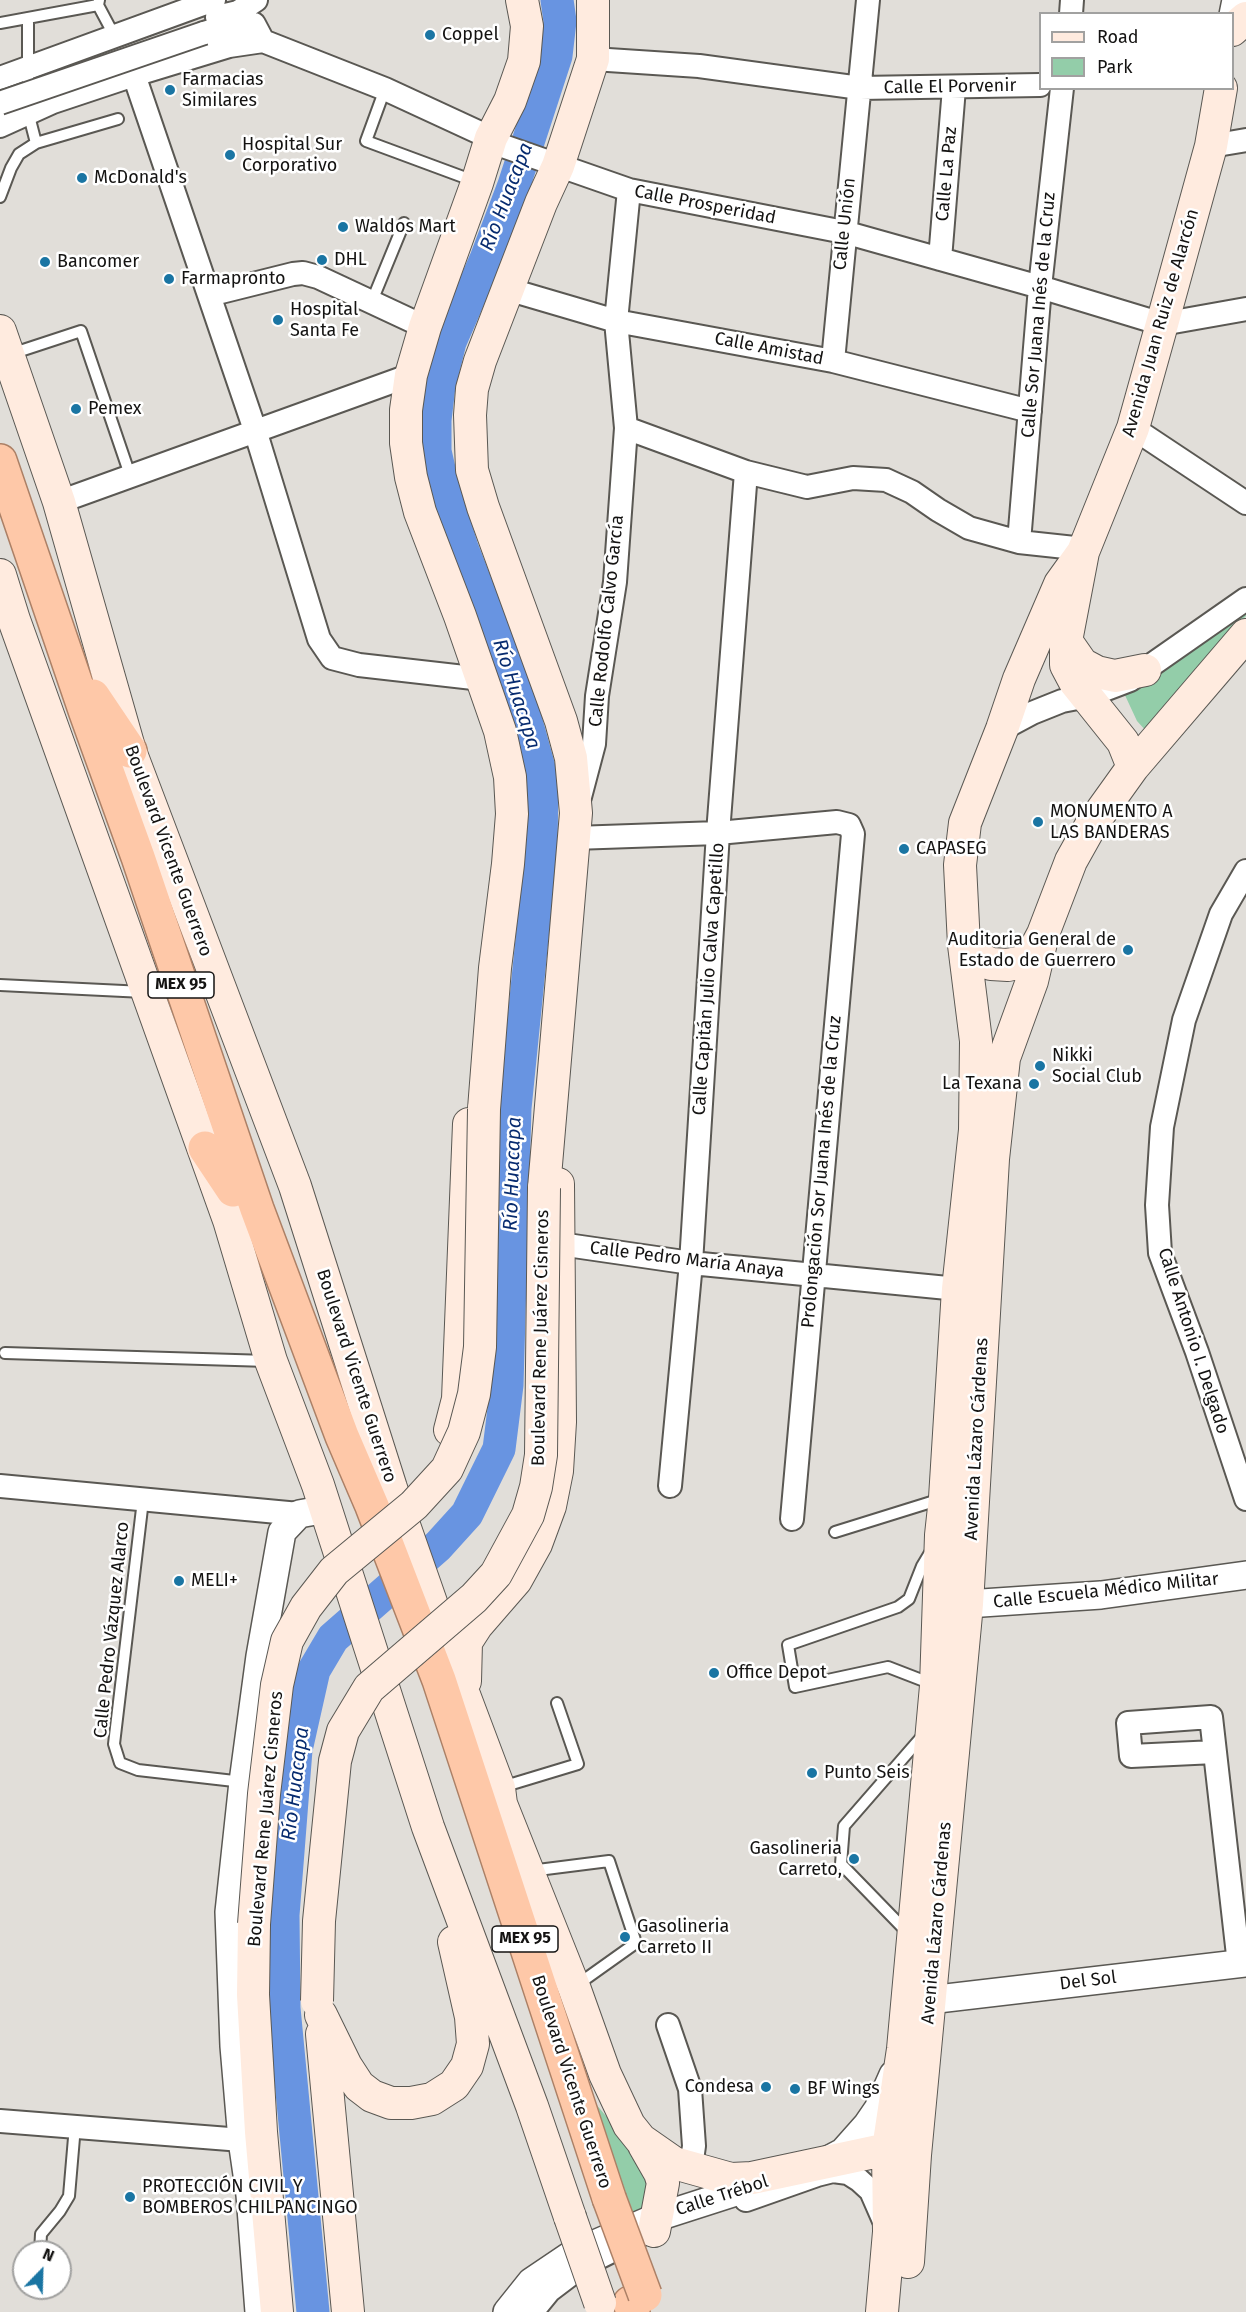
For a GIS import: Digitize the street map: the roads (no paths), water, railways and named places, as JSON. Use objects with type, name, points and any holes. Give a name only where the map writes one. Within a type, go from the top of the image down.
[{"type":"highway","name":"Boulevard Vicente Guerrero","points":[[0,461],[86,713],[142,867],[257,1209],[342,1436],[352,1505]]},
{"type":"highway","name":"Boulevard Vicente Guerrero","points":[[0,513],[75,720],[164,993],[233,1190],[352,1505],[446,1684],[514,1869],[592,2207]]},
{"type":"highway","points":[[69,660],[130,752]]},
{"type":"highway","points":[[205,1148],[233,1190]]},
{"type":"highway","name":"Boulevard Vicente Guerrero","points":[[446,1684],[592,2207],[627,2306]]},
{"type":"highway","points":[[500,1796],[514,1869]]},
{"type":"main road","points":[[352,1505],[400,1483],[411,1485],[424,1477],[440,1455],[453,1424],[458,1399],[474,1028],[481,1001],[495,968],[508,864],[511,795],[510,777],[500,731],[420,512],[411,477],[406,443],[406,410],[411,375],[425,327],[477,183],[497,142],[524,61],[527,27],[522,0]]},
{"type":"main road","name":"Boulevard Rene Juárez Cisneros","points":[[348,2312],[319,2008],[319,1921],[335,1761],[343,1731],[369,1688],[474,1598],[496,1574],[528,1515],[536,1488],[541,1455],[544,1188],[575,825],[571,758],[561,721],[471,470],[469,424],[472,388],[593,59],[592,0]]},
{"type":"main road","points":[[1234,30],[1246,18]]},
{"type":"main road","name":"Avenida Juan Ruiz de Alarcón","points":[[1084,550],[1132,428],[1211,146],[1221,90]]},
{"type":"main road","name":"Boulevard Vicente Guerrero","points":[[4,343],[59,502],[130,752],[295,1186],[352,1505],[394,1721],[428,1827],[528,2095],[592,2207],[627,2306]]},
{"type":"main road","points":[[1084,550],[1066,641],[1066,665],[1075,682],[1123,742],[1133,767]]},
{"type":"main road","name":"Avenida Lázaro Cárdenas","points":[[904,2312],[901,2152],[903,2049],[936,1686],[941,1535],[958,1289],[975,1130],[977,1089],[976,1041],[964,945],[960,865],[965,823],[1019,679],[1060,584],[1084,550]]},
{"type":"main road","name":"Boulevard Vicente Guerrero","points":[[0,575],[7,620],[205,1148],[230,1220],[271,1361],[352,1505],[446,1684],[500,1796]]},
{"type":"main road","name":"Avenida Lázaro Cárdenas","points":[[882,2312],[889,2232],[901,2152],[929,2000],[967,1604],[993,1159],[1004,1058],[1032,981],[1043,934],[1071,861],[1090,827],[1133,767],[1246,635]]},
{"type":"main road","points":[[1066,641],[1082,663],[1097,672],[1115,676],[1146,670]]},
{"type":"main road","points":[[964,945],[976,957],[991,964],[1008,965],[1022,962],[1032,955],[1043,934]]},
{"type":"main road","name":"Boulevard Rene Juárez Cisneros","points":[[277,2312],[252,2136],[254,1924],[266,1783],[278,1685],[287,1641],[306,1607],[334,1571],[414,1505],[447,1469],[464,1432],[474,1394],[480,1347],[484,1109],[495,968]]},
{"type":"main road","points":[[446,1684],[464,1658],[466,1642],[477,1625],[516,1580],[536,1544],[550,1506],[557,1471],[560,1422],[560,1244],[558,1183],[549,1140]]},
{"type":"main road","points":[[319,2008],[346,2066],[359,2086],[372,2096],[392,2103],[411,2103],[432,2099],[454,2085],[467,2066],[473,2044],[471,2017],[428,1827]]},
{"type":"main road","name":"Boulevard Vicente Guerrero","points":[[514,1869],[574,1987],[605,2074],[629,2125],[641,2140],[674,2163],[731,2179],[752,2178],[831,2160],[901,2152]]},
{"type":"main road","points":[[250,2195],[252,2136]]},
{"type":"main road","points":[[641,2140],[660,2173],[663,2183],[655,2224]]},
{"type":"street","points":[[0,78],[214,0]]},
{"type":"street","points":[[0,103],[202,27],[237,12],[256,0]]},
{"type":"street","name":"Calle Unión","points":[[832,361],[868,0]]},
{"type":"street","points":[[0,126],[28,112],[134,75],[229,46],[263,41],[254,24],[237,12]]},
{"type":"street","points":[[0,90],[202,27]]},
{"type":"street","name":"Calle Prosperidad","points":[[263,41],[385,89],[497,142],[554,165],[629,190],[844,232],[1162,324]]},
{"type":"street","name":"Calle El Porvenir","points":[[593,59],[699,66],[860,88],[1039,85]]},
{"type":"street","points":[[134,75],[255,430],[319,639],[332,658],[360,665],[482,679]]},
{"type":"street","name":"Calle La Paz","points":[[940,259],[954,88]]},
{"type":"street","name":"Calle Sor Juana Inés de la Cruz","points":[[1019,542],[1040,287],[1062,90]]},
{"type":"street","points":[[1211,146],[1246,140]]},
{"type":"street","name":"Calle Rodolfo Calvo García","points":[[575,825],[594,744],[597,696],[615,582],[626,428],[616,321],[629,190]]},
{"type":"street","points":[[209,295],[303,273],[318,277],[425,327]]},
{"type":"street","name":"Calle Amistad","points":[[507,289],[616,321],[832,361],[1030,411]]},
{"type":"street","points":[[1162,324],[1246,309]]},
{"type":"street","points":[[59,502],[411,375]]},
{"type":"street","points":[[626,428],[746,472],[807,487],[854,478],[886,480],[912,492],[969,528],[1019,542],[1084,550]]},
{"type":"street","points":[[1132,428],[1246,503]]},
{"type":"street","name":"Calle Capitán Julio Calva Capetillo","points":[[670,1486],[691,1263],[718,833],[746,472]]},
{"type":"street","points":[[1002,729],[1032,713],[1062,701],[1088,696],[1130,680],[1246,599]]},
{"type":"street","name":"Prolongación Sor Juana Inés de la Cruz","points":[[718,833],[837,822],[849,825],[853,834],[792,1519]]},
{"type":"street","points":[[575,825],[718,833]]},
{"type":"street","name":"Calle Antonio I. Delgado","points":[[1246,871],[1221,914],[1184,1020],[1162,1127],[1158,1205],[1160,1252],[1197,1352],[1246,1499]]},
{"type":"street","name":"Calle Pedro María Anaya","points":[[560,1244],[691,1263],[958,1289]]},
{"type":"street","points":[[0,1486],[143,1500],[352,1505]]},
{"type":"street","points":[[0,2121],[252,2136],[234,2046],[229,1912],[260,1656],[282,1532],[352,1505]]},
{"type":"street","name":"Calle Escuela Médico Militar","points":[[967,1604],[1101,1595],[1246,1575]]},
{"type":"street","points":[[1215,1752],[1242,1963]]},
{"type":"street","name":"Del Sol","points":[[929,2000],[1242,1963]]},
{"type":"street","points":[[668,2025],[690,2089],[694,2146],[691,2167]]},
{"type":"street","name":"Calle Trébol","points":[[507,2312],[531,2282],[574,2253],[831,2160],[843,2152],[867,2125],[887,2091],[903,2049]]},
{"type":"street","name":"Calle Trébol","points":[[532,2312],[549,2291],[582,2266],[655,2224],[833,2171],[854,2176],[871,2191],[889,2232]]},
{"type":"street","points":[[250,2195],[259,2312]]},
{"type":"lane","points":[[0,23],[99,3],[115,37]]},
{"type":"lane","points":[[229,46],[237,12]]},
{"type":"lane","points":[[28,18],[28,112],[36,143]]},
{"type":"lane","points":[[385,89],[366,141],[477,183]]},
{"type":"lane","points":[[0,196],[19,154],[36,143],[118,119]]},
{"type":"lane","points":[[372,301],[404,223]]},
{"type":"lane","points":[[4,343],[81,331],[130,475]]},
{"type":"lane","points":[[0,985],[148,993]]},
{"type":"lane","points":[[5,1353],[271,1361]]},
{"type":"lane","points":[[835,1532],[945,1498]]},
{"type":"lane","name":"Calle Pedro Vázquez Alarco","points":[[143,1500],[114,1744],[120,1763],[138,1770],[243,1782]]},
{"type":"lane","points":[[936,1686],[888,1667],[795,1687],[788,1645],[897,1607],[909,1599],[922,1566],[941,1535]]},
{"type":"lane","points":[[500,1796],[578,1764],[557,1703]]},
{"type":"lane","points":[[913,1938],[841,1864],[844,1826],[933,1724]]},
{"type":"lane","points":[[514,1869],[609,1861],[636,1943],[574,1987]]},
{"type":"lane","points":[[41,2240],[41,2234],[69,2196],[75,2126]]},
{"type":"waterway","name":"Río Huacapa","points":[[313,2312],[284,2008],[283,1915],[296,1750],[314,1670],[333,1638],[438,1546],[467,1514],[499,1449],[507,1385],[515,1108],[541,850],[542,779],[518,692],[462,548],[444,491],[435,451],[435,420],[439,386],[450,342],[486,259],[514,185],[556,56],[560,21],[557,0]]},
{"type":"place","name":"Coppel","points":[[430,35]]},
{"type":"place","name":"Farmacias Similares","points":[[170,90]]},
{"type":"place","name":"Hospital Sur Corporativo","points":[[230,155]]},
{"type":"place","name":"McDonald's","points":[[82,178]]},
{"type":"place","name":"Waldos Mart","points":[[343,227]]},
{"type":"place","name":"DHL","points":[[322,260]]},
{"type":"place","name":"Bancomer","points":[[45,262]]},
{"type":"place","name":"Farmapronto","points":[[169,279]]},
{"type":"place","name":"Hospital Santa Fe","points":[[278,320]]},
{"type":"place","name":"Pemex","points":[[76,409]]},
{"type":"place","name":"MONUMENTO A LAS BANDERAS","points":[[1038,822]]},
{"type":"place","name":"CAPASEG","points":[[904,849]]},
{"type":"place","name":"Auditoria General de Estado de Guerrero","points":[[1128,950]]},
{"type":"place","name":"Nikki Social Club","points":[[1040,1066]]},
{"type":"place","name":"La Texana","points":[[1034,1084]]},
{"type":"place","name":"MELI+","points":[[179,1581]]},
{"type":"place","name":"Office Depot","points":[[714,1673]]},
{"type":"place","name":"Punto Seis","points":[[812,1773]]},
{"type":"place","name":"Gasolineria Carreto,","points":[[854,1859]]},
{"type":"place","name":"Gasolineria Carreto II","points":[[625,1937]]},
{"type":"place","name":"Condesa","points":[[766,2087]]},
{"type":"place","name":"BF Wings","points":[[795,2089]]},
{"type":"place","name":"PROTECCIÓN CIVIL Y BOMBEROS CHILPANCINGO","points":[[130,2197]]}]
